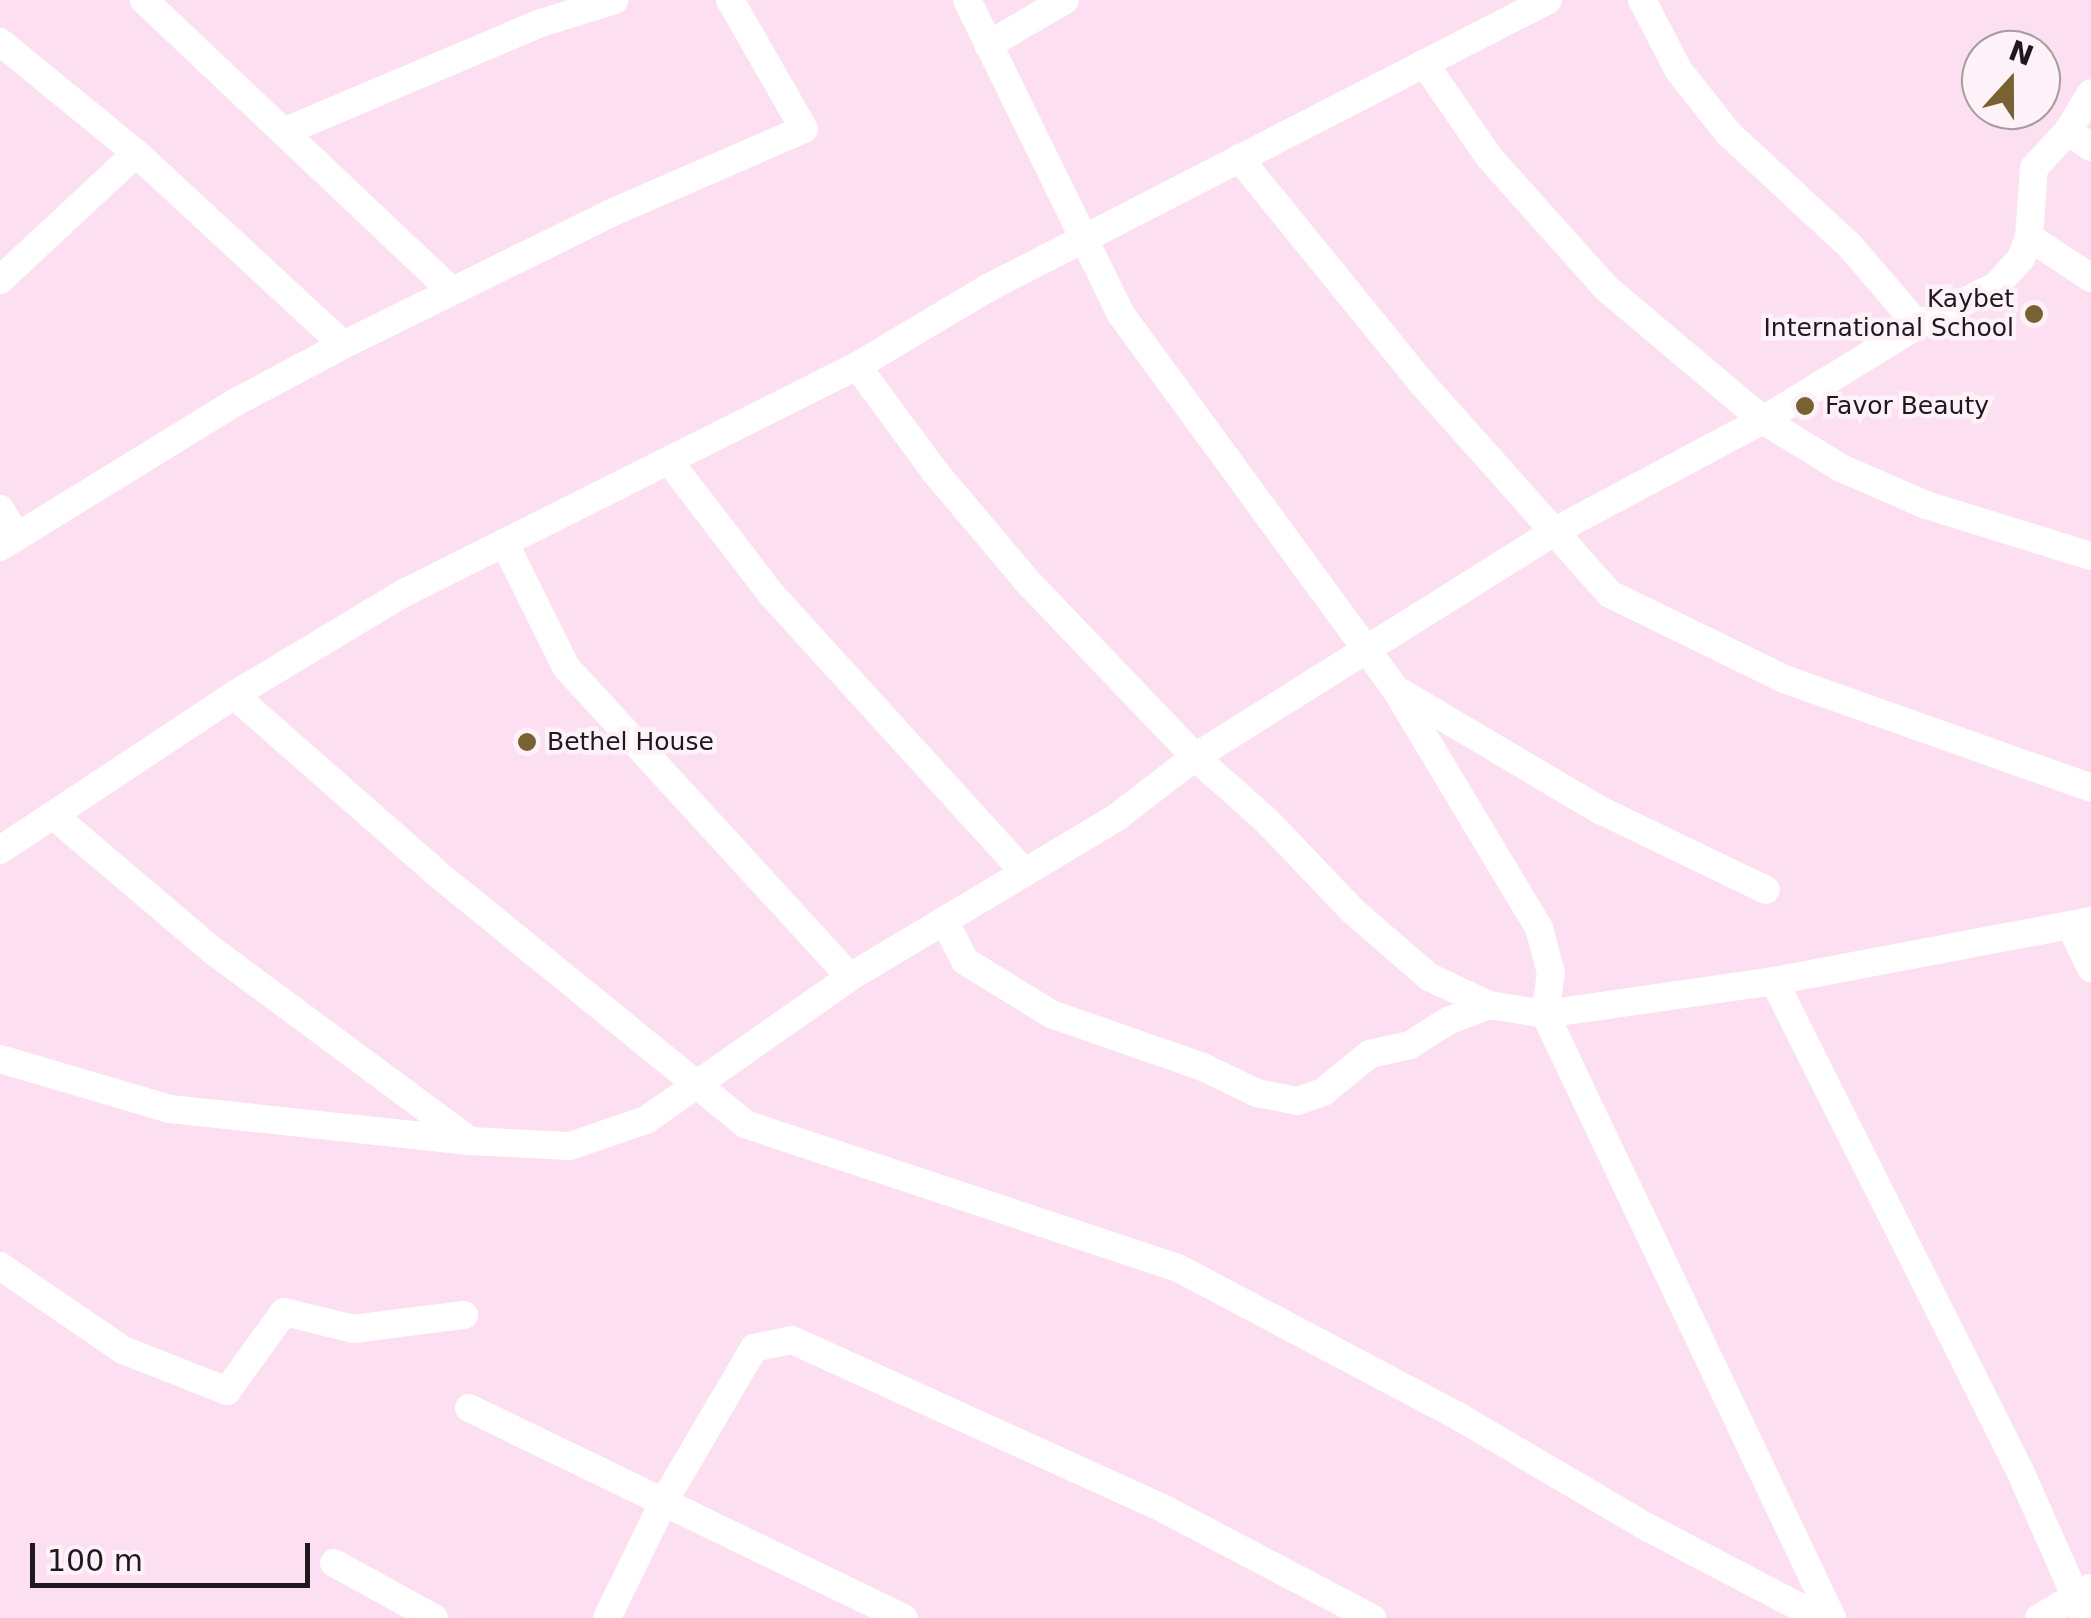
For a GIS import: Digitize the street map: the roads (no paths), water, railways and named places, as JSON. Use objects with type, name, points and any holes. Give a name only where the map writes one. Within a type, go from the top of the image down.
[{"type":"street","points":[[144,0],[450,289]]},
{"type":"street","points":[[286,130],[541,23],[615,0]]},
{"type":"street","points":[[0,508],[9,542],[236,402],[450,289],[804,129],[730,0]]},
{"type":"street","points":[[967,0],[1120,313],[1396,690],[1539,928],[1551,973],[1545,1014],[1832,1618]]},
{"type":"street","points":[[988,44],[1065,0]]},
{"type":"street","points":[[0,850],[234,695],[404,593],[857,366],[986,289],[1548,0]]},
{"type":"street","points":[[1642,0],[1679,71],[1728,133],[1850,246],[1918,325]]},
{"type":"street","points":[[0,42],[136,152],[343,345]]},
{"type":"street","points":[[1424,64],[1489,157],[1606,288],[1763,420],[1841,468],[1926,505],[2091,556]]},
{"type":"street","points":[[0,1060],[170,1108],[469,1140],[570,1146],[646,1120],[850,977],[946,924],[1023,871],[1117,818],[1195,757],[1555,532],[1763,420],[1918,325],[1996,286],[2020,258],[2029,238],[2034,168],[2079,139],[2091,93]]},
{"type":"street","points":[[0,280],[136,152]]},
{"type":"street","points":[[1239,158],[1421,382],[1610,594],[1784,680],[2091,788]]},
{"type":"street","points":[[2029,238],[2091,278]]},
{"type":"street","points":[[857,366],[936,473],[1027,581],[1195,757],[1266,820],[1352,911],[1428,977],[1489,1006],[1545,1014],[1774,981],[2081,923],[2091,968]]},
{"type":"street","points":[[668,461],[772,595],[1023,871]]},
{"type":"street","points":[[505,544],[566,667],[850,977]]},
{"type":"street","points":[[1396,690],[1600,810],[1766,890]]},
{"type":"street","points":[[234,695],[434,872],[745,1124],[1178,1268],[1461,1418],[1647,1527],[1820,1618]]},
{"type":"street","points":[[54,816],[212,950],[469,1140]]},
{"type":"street","points":[[946,924],[965,961],[1051,1014],[1203,1068],[1257,1094],[1296,1101],[1323,1092],[1370,1054],[1410,1044],[1448,1021],[1489,1006]]},
{"type":"street","points":[[1774,981],[2084,1600],[2040,1618]]},
{"type":"street","points":[[0,1266],[122,1350],[227,1390],[284,1312],[353,1329],[464,1315]]},
{"type":"street","points":[[607,1618],[663,1503],[754,1348],[792,1340],[1166,1510],[1372,1618]]},
{"type":"street","points":[[468,1408],[904,1618]]},
{"type":"street","points":[[334,1563],[434,1618]]},
{"type":"place","name":"Kaybet International School","points":[[2034,314]]},
{"type":"place","name":"Favor Beauty","points":[[1805,406]]},
{"type":"place","name":"Bethel House","points":[[527,742]]}]
